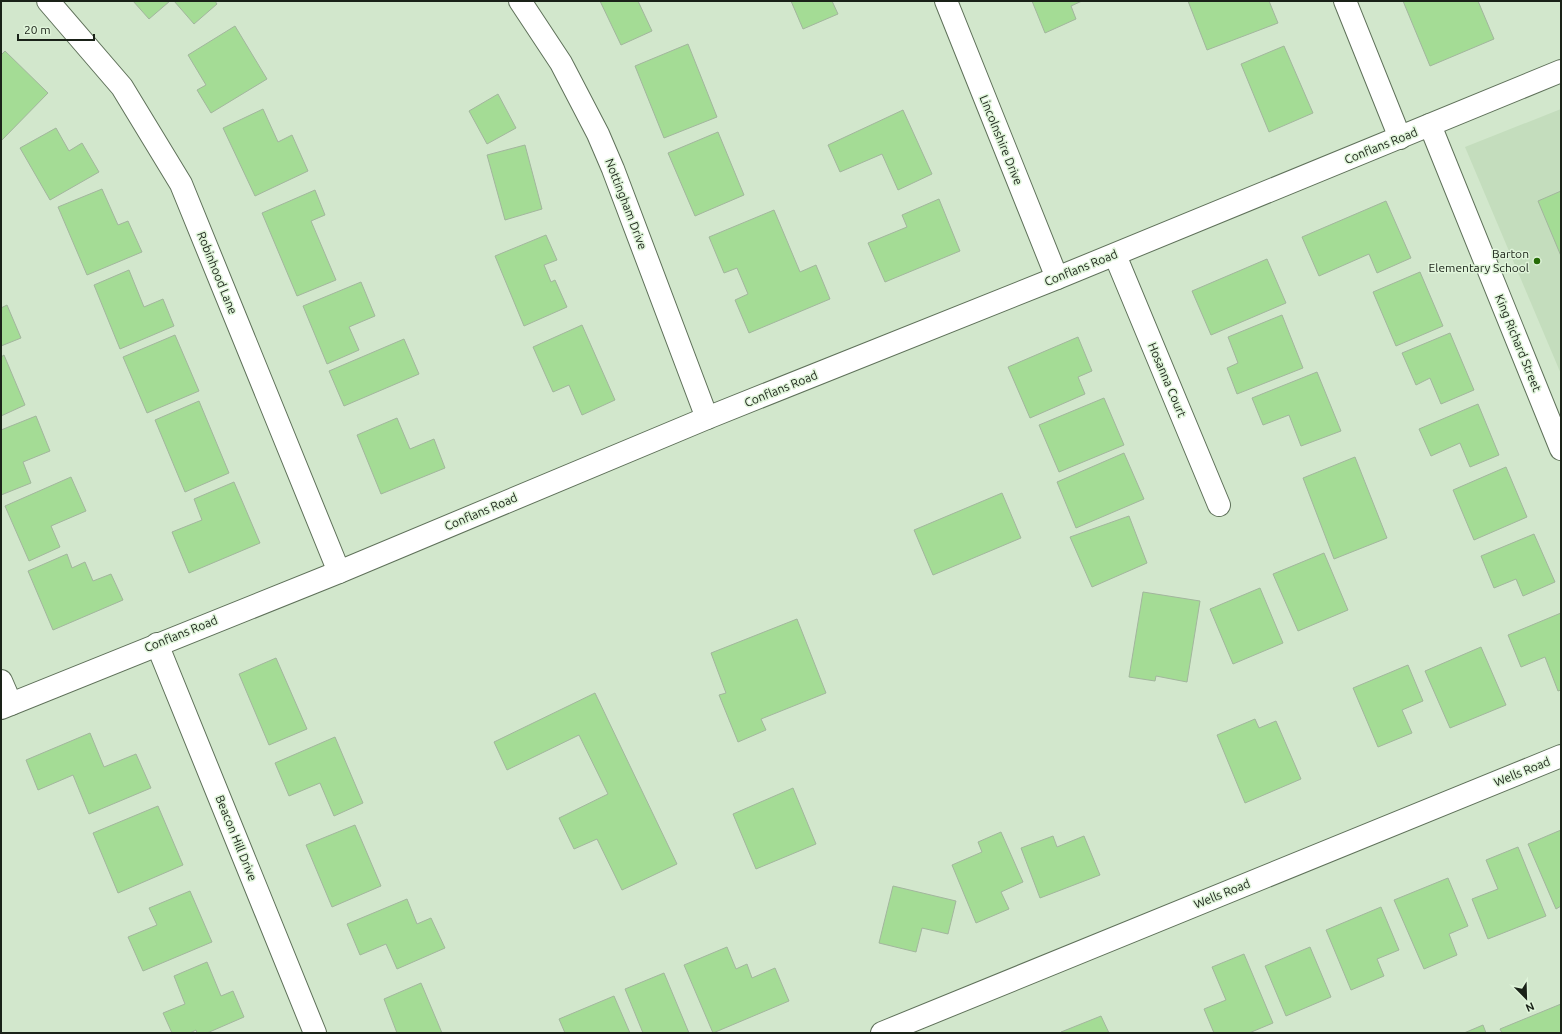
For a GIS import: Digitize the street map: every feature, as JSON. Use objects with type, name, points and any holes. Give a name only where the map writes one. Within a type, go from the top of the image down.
[{"type":"street","name":"Robinhood Lane","points":[[48,1],[122,87],[181,184],[339,572]]},
{"type":"street","name":"Nottingham Drive","points":[[520,1],[561,63],[598,134],[613,169],[707,418]]},
{"type":"street","name":"Lincolnshire Drive","points":[[946,1],[1057,278]]},
{"type":"street","points":[[1344,1],[1400,138]]},
{"type":"street","name":"Conflans Road","points":[[6,706],[339,572],[707,418],[1115,255],[1561,71]]},
{"type":"street","name":"King Richard Street","points":[[1430,126],[1561,449]]},
{"type":"street","name":"Hosanna Court","points":[[1115,255],[1219,505]]},
{"type":"street","name":"Beacon Hill Drive","points":[[157,644],[315,1033]]},
{"type":"street","points":[[1,681],[6,706]]},
{"type":"street","name":"Wells Road","points":[[882,1033],[1561,756]]},
{"type":"shaded area","name":"Barton Elementary School","points":[[1561,109],[1561,374],[1465,147]]},
{"type":"building","points":[[133,1],[170,1],[149,19]]},
{"type":"building","points":[[174,1],[215,1],[217,4],[194,24]]},
{"type":"building","points":[[600,1],[638,1],[652,31],[621,45]]},
{"type":"building","points":[[791,1],[832,1],[838,14],[803,29]]},
{"type":"building","points":[[1032,1],[1082,1],[1071,6],[1076,19],[1045,33]]},
{"type":"building","points":[[1188,1],[1269,1],[1278,23],[1207,50]]},
{"type":"building","points":[[1403,1],[1478,1],[1494,39],[1430,66]]},
{"type":"building","points":[[235,26],[267,79],[211,113],[197,90],[206,85],[188,55]]},
{"type":"building","points":[[688,44],[717,117],[664,138],[635,66]]},
{"type":"building","points":[[1284,46],[1313,113],[1269,132],[1241,64]]},
{"type":"building","points":[[5,51],[48,93],[1,141],[1,55]]},
{"type":"building","points":[[498,94],[516,128],[487,144],[469,111]]},
{"type":"building","points":[[263,109],[278,142],[292,135],[308,171],[255,196],[223,128]]},
{"type":"building","points":[[903,110],[932,174],[898,190],[882,154],[840,172],[828,145]]},
{"type":"building","points":[[56,128],[69,151],[82,143],[99,172],[50,200],[20,148]]},
{"type":"building","points":[[718,132],[744,195],[695,216],[668,153]]},
{"type":"building","points":[[525,145],[542,209],[505,220],[487,155]]},
{"type":"building","points":[[102,189],[118,225],[128,221],[142,252],[87,275],[58,207]]},
{"type":"building","points":[[315,190],[325,215],[311,221],[336,280],[297,296],[262,213]]},
{"type":"building","points":[[1561,191],[1561,256],[1538,201]]},
{"type":"building","points":[[939,199],[960,251],[885,282],[868,243],[907,227],[902,215]]},
{"type":"building","points":[[1386,201],[1411,258],[1377,273],[1369,254],[1319,276],[1302,237]]},
{"type":"building","points":[[774,210],[800,272],[816,265],[830,299],[749,333],[735,300],[748,294],[737,268],[724,273],[709,237]]},
{"type":"building","points":[[546,235],[557,260],[544,265],[551,282],[555,280],[567,307],[524,326],[495,256]]},
{"type":"building","points":[[1267,259],[1286,303],[1211,335],[1192,291]]},
{"type":"building","points":[[129,270],[144,307],[163,299],[174,326],[120,349],[94,285]]},
{"type":"building","points":[[1420,272],[1443,326],[1396,346],[1373,292]]},
{"type":"building","points":[[361,282],[375,316],[349,327],[359,350],[327,364],[303,306]]},
{"type":"building","points":[[7,305],[21,338],[1,346],[1,308]]},
{"type":"building","points":[[1282,315],[1303,368],[1237,394],[1227,368],[1238,363],[1228,337]]},
{"type":"building","points":[[582,325],[615,400],[582,415],[569,385],[553,392],[533,347]]},
{"type":"building","points":[[1450,333],[1474,390],[1441,404],[1430,378],[1416,385],[1402,353]]},
{"type":"building","points":[[175,335],[199,391],[147,413],[123,357]]},
{"type":"building","points":[[1078,337],[1092,371],[1078,377],[1085,394],[1030,418],[1008,367]]},
{"type":"building","points":[[404,339],[419,374],[344,406],[329,371]]},
{"type":"building","points":[[4,355],[25,405],[1,416],[1,357]]},
{"type":"building","points":[[1317,372],[1341,431],[1301,446],[1289,415],[1263,425],[1252,398]]},
{"type":"building","points":[[1104,398],[1124,445],[1059,472],[1039,425]]},
{"type":"building","points":[[199,401],[229,473],[185,492],[155,420]]},
{"type":"building","points":[[1478,404],[1499,455],[1470,467],[1460,443],[1431,456],[1419,429]]},
{"type":"building","points":[[36,416],[50,451],[23,462],[31,483],[1,495],[1,430]]},
{"type":"building","points":[[397,418],[410,449],[434,439],[445,468],[381,494],[357,435]]},
{"type":"building","points":[[1124,453],[1144,499],[1076,528],[1057,482]]},
{"type":"building","points":[[1355,457],[1387,538],[1334,559],[1303,478]]},
{"type":"building","points":[[1506,467],[1527,517],[1474,540],[1453,490]]},
{"type":"building","points":[[71,477],[86,511],[51,526],[60,547],[29,561],[5,506]]},
{"type":"building","points":[[234,482],[260,543],[189,573],[172,532],[202,520],[194,499]]},
{"type":"building","points":[[1002,493],[1021,538],[933,575],[914,530]]},
{"type":"building","points":[[1129,516],[1147,563],[1092,587],[1070,537]]},
{"type":"building","points":[[1534,534],[1555,582],[1523,596],[1516,579],[1494,588],[1481,556]]},
{"type":"building","points":[[1324,553],[1348,610],[1298,631],[1273,574]]},
{"type":"building","points":[[67,554],[72,568],[85,562],[93,581],[111,574],[123,600],[53,630],[28,571]]},
{"type":"building","points":[[1260,588],[1283,643],[1233,664],[1210,609]]},
{"type":"building","points":[[1143,592],[1200,601],[1187,682],[1156,676],[1155,681],[1129,677]]},
{"type":"building","points":[[1561,613],[1561,690],[1558,691],[1545,657],[1521,667],[1508,635]]},
{"type":"building","points":[[797,619],[826,693],[761,719],[766,730],[738,742],[719,695],[726,693],[711,653]]},
{"type":"building","points":[[1481,647],[1506,705],[1450,728],[1425,671]]},
{"type":"building","points":[[276,658],[307,729],[269,745],[239,674]]},
{"type":"building","points":[[1408,665],[1423,701],[1402,710],[1412,733],[1378,747],[1353,688]]},
{"type":"building","points":[[595,693],[677,864],[622,890],[597,839],[574,849],[559,818],[608,794],[579,735],[507,770],[494,742]]},
{"type":"building","points":[[1255,719],[1259,728],[1276,721],[1301,779],[1245,803],[1217,735]]},
{"type":"building","points":[[90,733],[104,767],[136,754],[151,788],[89,814],[73,775],[38,790],[26,760]]},
{"type":"building","points":[[335,737],[363,803],[334,816],[320,783],[289,796],[275,763]]},
{"type":"building","points":[[793,788],[816,844],[756,869],[733,814]]},
{"type":"building","points":[[158,806],[183,865],[118,893],[93,833]]},
{"type":"building","points":[[355,825],[381,886],[332,907],[306,845]]},
{"type":"building","points":[[1561,830],[1561,906],[1556,909],[1528,844]]},
{"type":"building","points":[[1001,832],[1023,882],[1001,892],[1009,909],[976,923],[952,865],[982,852],[978,842]]},
{"type":"building","points":[[1053,836],[1057,847],[1084,836],[1100,875],[1040,898],[1021,848]]},
{"type":"building","points":[[1518,847],[1546,916],[1488,939],[1472,899],[1498,889],[1486,860]]},
{"type":"building","points":[[1448,878],[1468,926],[1449,934],[1457,955],[1424,969],[1394,900]]},
{"type":"building","points":[[893,886],[956,901],[948,934],[922,928],[916,952],[879,943]]},
{"type":"building","points":[[190,891],[212,942],[143,971],[128,937],[157,925],[149,908]]},
{"type":"building","points":[[407,899],[417,924],[431,918],[445,948],[397,969],[386,944],[360,955],[347,924]]},
{"type":"building","points":[[1381,907],[1399,950],[1377,959],[1384,976],[1351,990],[1326,930]]},
{"type":"building","points":[[727,947],[736,969],[747,964],[752,978],[775,968],[789,1001],[713,1033],[684,965]]},
{"type":"building","points":[[1310,947],[1331,997],[1286,1016],[1265,966]]},
{"type":"building","points":[[1244,954],[1273,1023],[1249,1033],[1214,1033],[1204,1009],[1226,1000],[1212,967]]},
{"type":"building","points":[[207,962],[221,996],[233,991],[244,1017],[207,1033],[197,1033],[196,1030],[190,1033],[172,1033],[163,1013],[185,1004],[174,976]]},
{"type":"building","points":[[664,973],[689,1033],[643,1033],[625,989]]},
{"type":"building","points":[[421,983],[442,1033],[397,1033],[384,999]]},
{"type":"building","points":[[614,996],[630,1033],[565,1033],[559,1019]]},
{"type":"building","points":[[1561,1004],[1561,1033],[1502,1033],[1500,1029]]},
{"type":"building","points":[[1101,1016],[1109,1033],[1061,1032]]},
{"type":"building","points":[[1483,1025],[1486,1033],[1464,1033]]},
{"type":"place","name":"Barton Elementary School","points":[[1537,261]]}]
